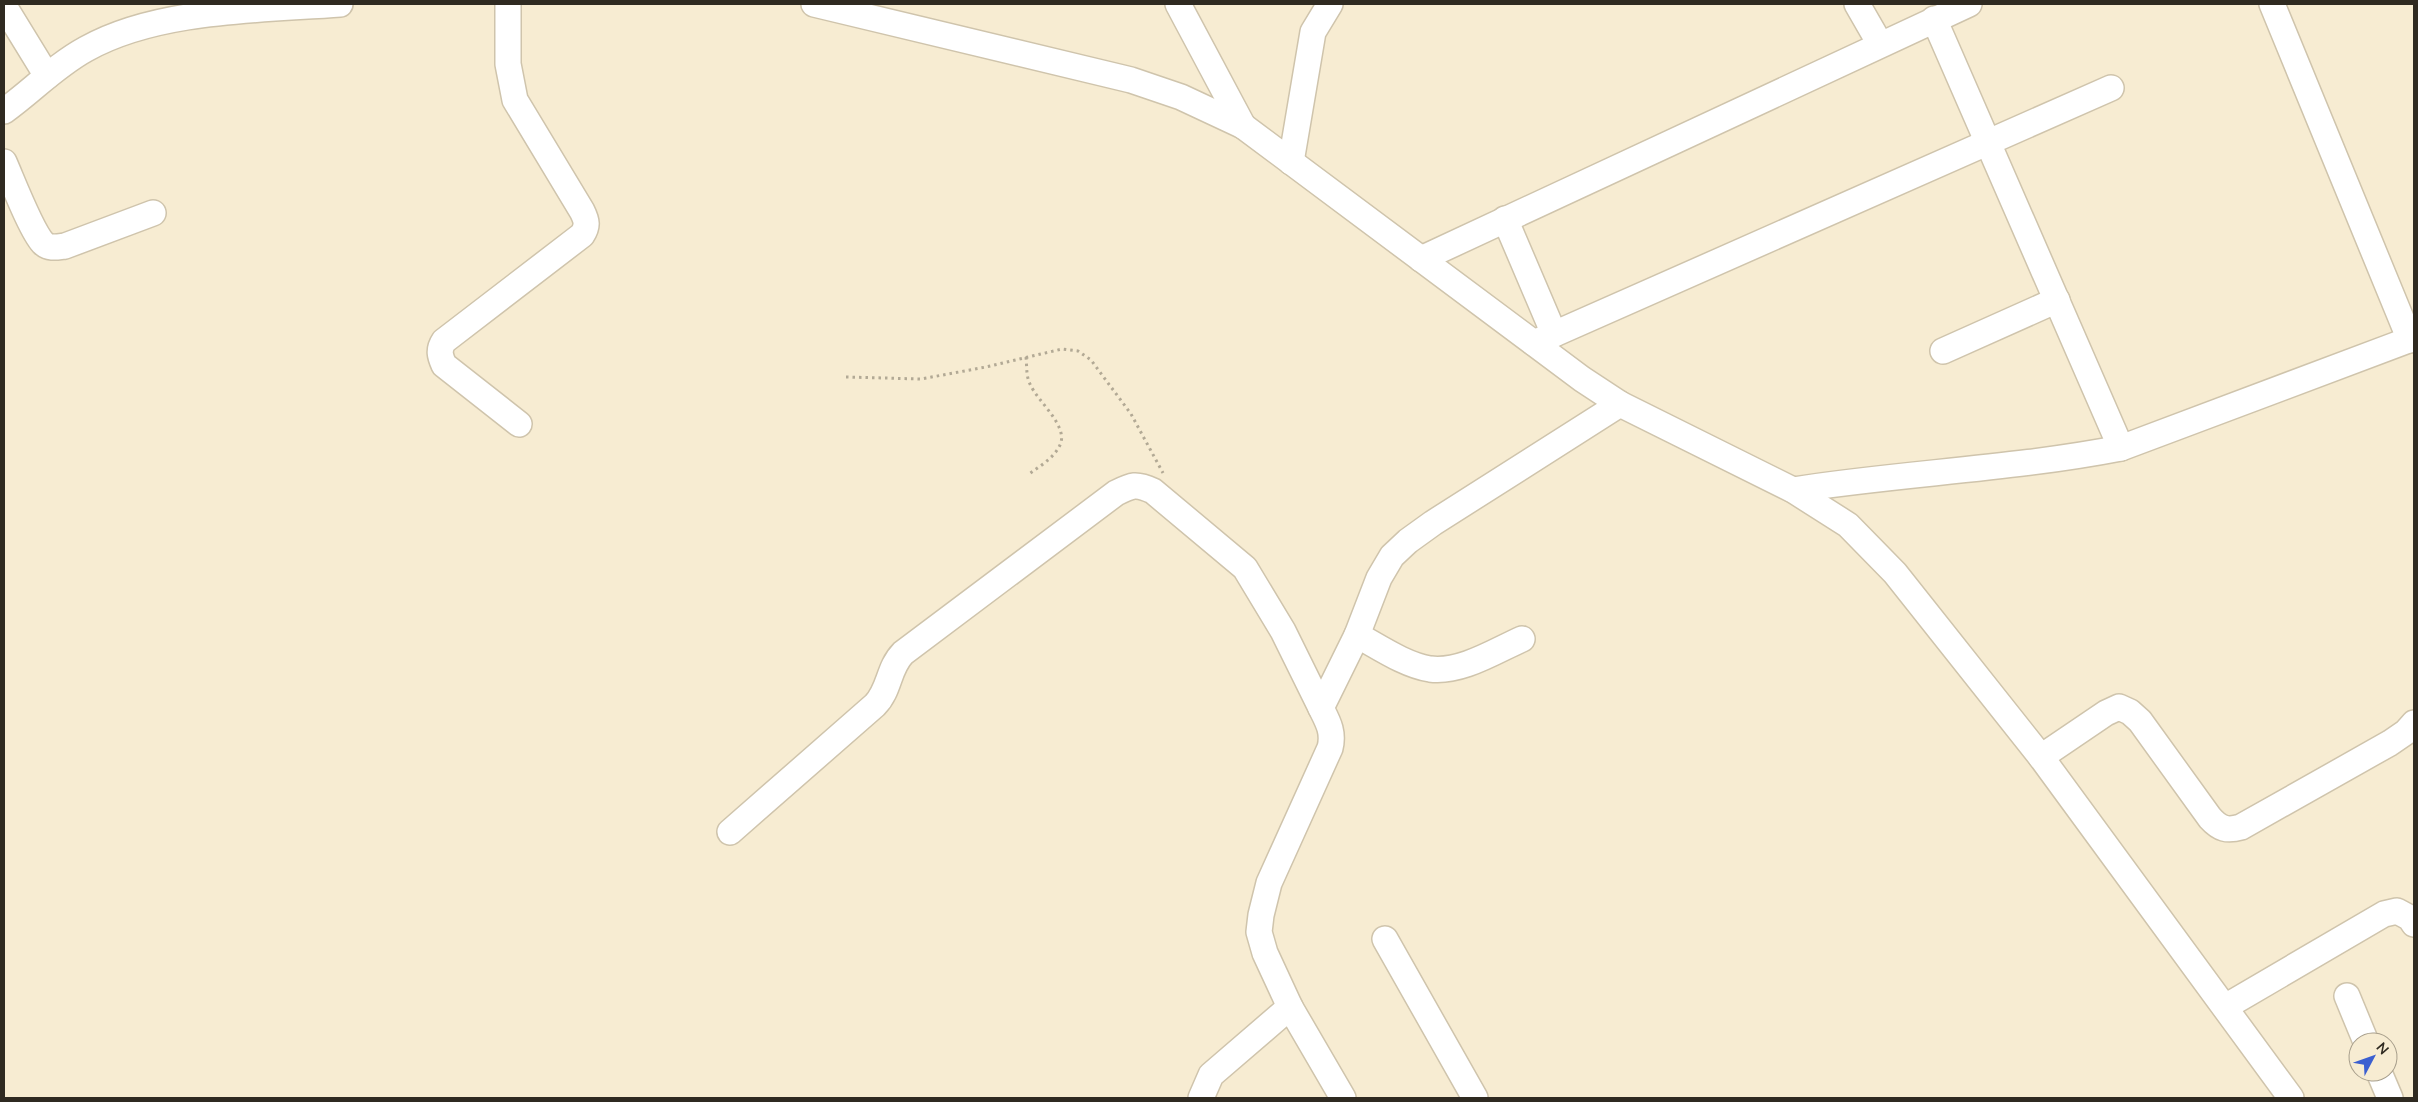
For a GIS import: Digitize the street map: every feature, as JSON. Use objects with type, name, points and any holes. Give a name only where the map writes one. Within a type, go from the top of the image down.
[{"type":"street","points":[[4,110],[58,66],[88,48],[127,32],[220,8],[340,4]]},
{"type":"street","points":[[508,4],[508,64],[515,100],[582,210],[586,220],[586,228],[582,235],[444,341],[440,347],[440,355],[444,365],[518,424]]},
{"type":"street","points":[[814,4],[1132,80],[1181,97],[1243,126],[1420,259],[1544,339],[1582,379],[1620,404],[1793,490],[1848,525],[1895,573],[2041,757],[2291,1098]]},
{"type":"street","points":[[1178,4],[1243,126]]},
{"type":"street","points":[[1291,162],[1313,32],[1330,4]]},
{"type":"street","points":[[1857,4],[1880,44]]},
{"type":"street","points":[[1420,259],[1969,4]]},
{"type":"street","points":[[1793,490],[1861,480],[2080,456],[2121,448],[2412,339],[2272,4]]},
{"type":"street","points":[[4,6],[47,76]]},
{"type":"street","points":[[1934,19],[2121,448]]},
{"type":"street","points":[[1544,339],[2111,88]]},
{"type":"street","points":[[4,162],[36,232],[44,243],[52,248],[65,246],[153,213]]},
{"type":"street","points":[[1505,219],[1544,339]]},
{"type":"street","points":[[1943,350],[2057,300]]},
{"type":"street","points":[[1321,708],[1357,635],[1380,578],[1392,556],[1408,541],[1620,404]]},
{"type":"street","points":[[730,832],[882,698],[892,667],[903,653],[1116,493],[1130,486],[1140,485],[1153,491],[1245,568],[1283,630],[1331,728],[1330,748],[1269,883],[1259,932],[1265,953],[1290,1007],[1343,1098]]},
{"type":"street","points":[[1357,635],[1413,664],[1430,669],[1443,670],[1458,667],[1522,639]]},
{"type":"street","points":[[2041,757],[2106,713],[2119,707],[2130,712],[2140,721],[2210,818],[2218,827],[2228,830],[2241,827],[2390,743],[2406,732],[2414,723]]},
{"type":"street","points":[[2225,1007],[2384,914],[2397,911],[2410,918],[2414,924]]},
{"type":"street","points":[[1385,939],[1475,1098]]},
{"type":"street","points":[[2347,996],[2362,1032]]},
{"type":"street","points":[[1201,1098],[1211,1075],[1290,1007]]},
{"type":"street","points":[[2383,1082],[2390,1098]]},
{"type":"path","points":[[846,377],[921,379],[1062,349],[1078,351],[1091,360],[1131,414],[1166,478]]},
{"type":"path","points":[[1026,357],[1030,384],[1057,422],[1061,434],[1061,443],[1053,456],[1029,474]]}]
